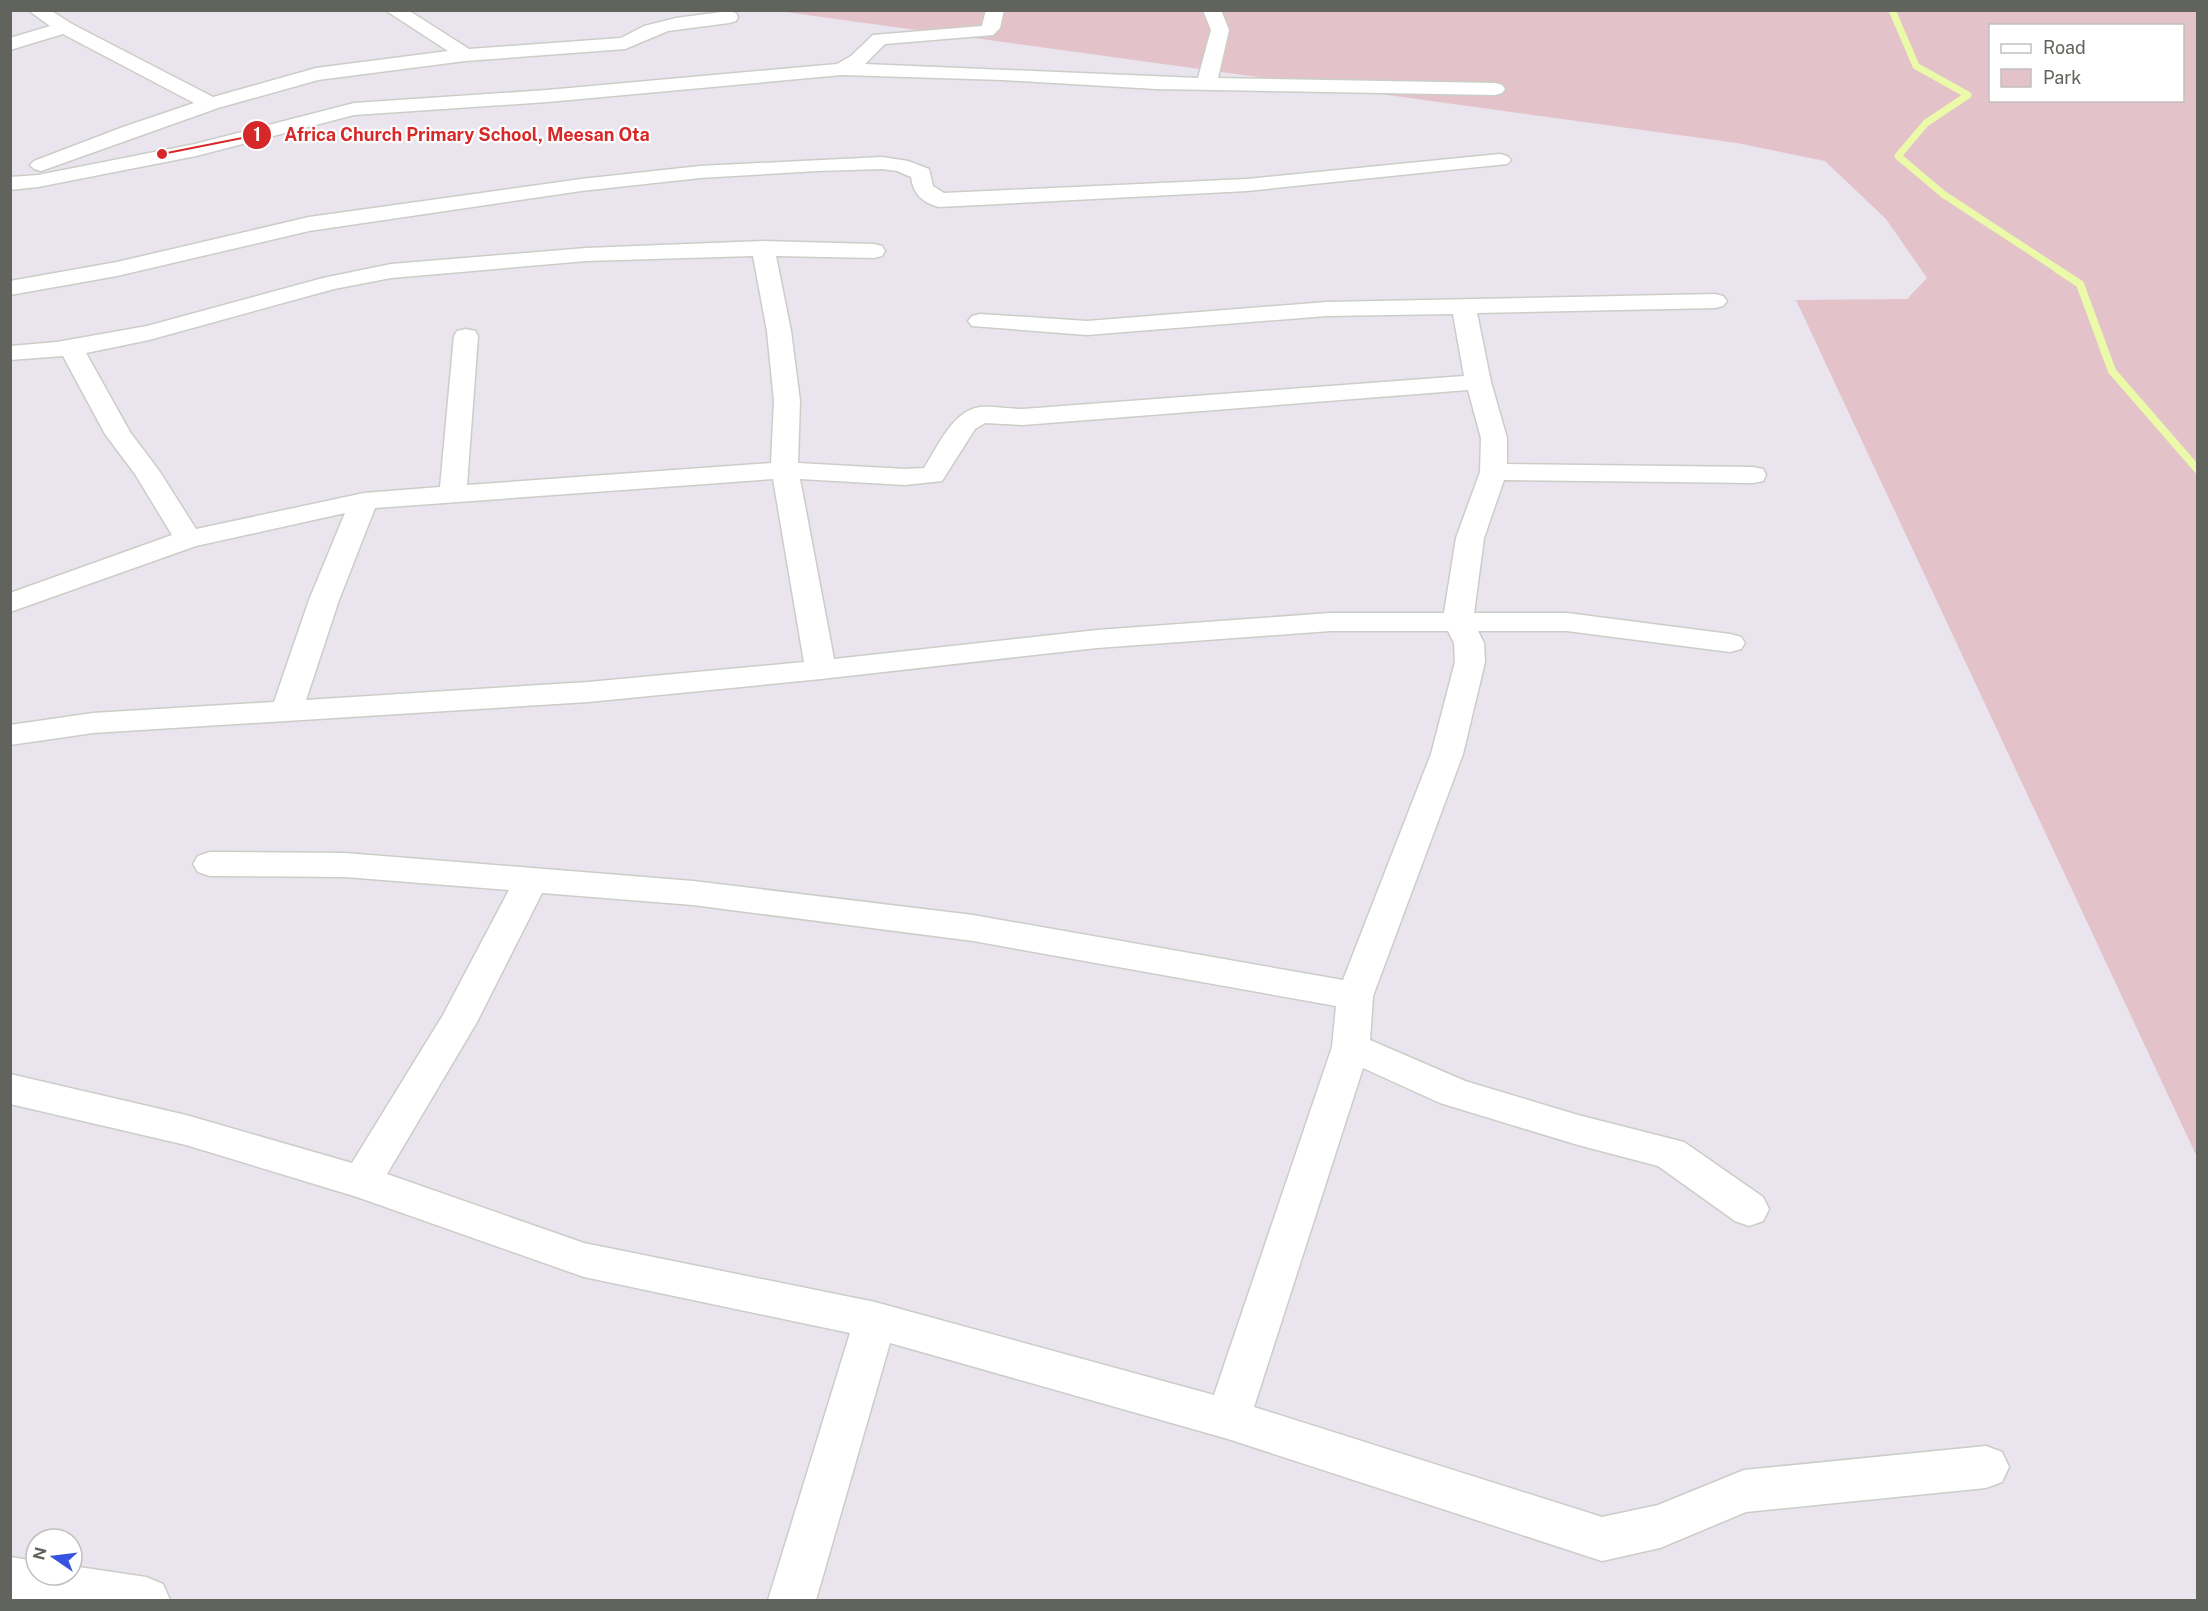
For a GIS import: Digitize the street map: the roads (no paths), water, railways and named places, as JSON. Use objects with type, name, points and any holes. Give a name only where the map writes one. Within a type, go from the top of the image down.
[{"type":"street","points":[[37,10],[65,28],[211,104]]},
{"type":"street","points":[[394,10],[442,38],[465,55]]},
{"type":"street","points":[[842,69],[858,60],[880,39],[986,31],[991,28],[995,10]]},
{"type":"street","points":[[1207,83],[1220,30],[1212,10]]},
{"type":"street","points":[[10,177],[130,131],[211,104],[316,74],[465,55],[625,43],[643,32],[679,21],[729,17]]},
{"type":"street","points":[[10,44],[65,28]]},
{"type":"street","points":[[10,184],[38,181],[196,150],[354,109],[547,96],[842,69],[1207,83],[1495,89]]},
{"type":"street","points":[[10,288],[117,269],[309,224],[580,185],[700,172],[817,165],[882,163],[901,165],[921,174],[923,189],[939,200],[1246,185],[1500,160]]},
{"type":"street","points":[[763,248],[779,331],[788,401],[784,438],[785,470],[821,670]]},
{"type":"street","points":[[10,353],[72,349],[169,328],[254,303],[378,273],[556,256],[763,248],[874,251]]},
{"type":"street","points":[[980,321],[1087,328],[1327,309],[1464,308],[1715,301]]},
{"type":"street","points":[[1228,1419],[1351,1047],[1355,996],[1447,754],[1470,662],[1469,644],[1458,621],[1470,538],[1493,472],[1494,438],[1478,382],[1464,308]]},
{"type":"street","points":[[453,494],[466,336]]},
{"type":"street","points":[[72,349],[118,434],[147,472],[188,539]]},
{"type":"street","points":[[10,603],[188,539],[364,501],[785,470],[905,477],[932,475],[966,424],[980,416],[1034,416],[1478,382]]},
{"type":"street","points":[[1493,472],[1754,475]]},
{"type":"street","points":[[288,710],[324,600],[364,501]]},
{"type":"street","points":[[10,735],[93,723],[588,692],[821,670],[1097,639],[1330,622],[1567,622],[1730,643]]},
{"type":"street","points":[[210,864],[345,865],[693,893],[973,928],[1355,996]]},
{"type":"street","points":[[362,1182],[458,1022],[532,879]]},
{"type":"street","points":[[1351,1047],[1454,1092],[1578,1130],[1670,1153],[1749,1209]]},
{"type":"street","points":[[10,1089],[186,1130],[362,1182],[584,1260],[875,1320],[1228,1419],[1602,1539],[1660,1526],[1744,1491],[1986,1467]]},
{"type":"street","points":[[792,1600],[875,1320]]},
{"type":"street","points":[[10,1580],[146,1600]]},
{"type":"waterway","points":[[1892,10],[1916,66],[1968,95],[1926,123],[1898,156],[1943,194],[2059,270]]},
{"type":"waterway","points":[[2057,269],[2080,284],[2112,371],[2198,470]]},
{"type":"place","name":"Africa Church Primary School, Meesan Ota","points":[[162,154]]}]
